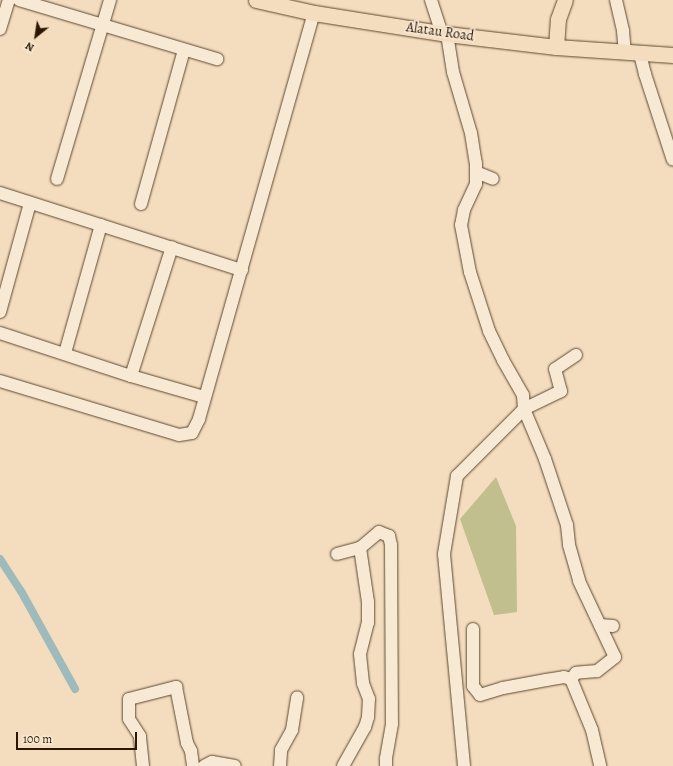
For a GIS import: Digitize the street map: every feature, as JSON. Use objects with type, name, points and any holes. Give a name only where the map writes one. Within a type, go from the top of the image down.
[{"type":"main road","name":"Alatau Road","points":[[256,0],[314,13],[445,33],[556,47],[673,55]]},
{"type":"main road","points":[[556,47],[558,19],[565,0]]},
{"type":"street","points":[[0,29],[9,0]]},
{"type":"street","points":[[19,0],[184,50],[217,58]]},
{"type":"street","points":[[57,179],[110,0]]},
{"type":"street","points":[[431,0],[445,33],[453,72],[471,133],[476,184],[464,210],[461,225],[467,257],[489,331],[503,360],[523,395],[524,409],[545,459],[567,525],[570,545],[579,581],[615,657],[597,671],[576,673],[571,679]]},
{"type":"street","points":[[616,0],[623,31],[647,81],[673,160]]},
{"type":"street","points":[[0,381],[179,435],[192,433],[199,418],[242,270],[314,13]]},
{"type":"street","points":[[141,204],[184,50]]},
{"type":"street","points":[[476,172],[493,178]]},
{"type":"street","points":[[0,193],[242,270]]},
{"type":"street","points":[[0,312],[30,203]]},
{"type":"street","points":[[66,353],[101,225]]},
{"type":"street","points":[[131,376],[172,247]]},
{"type":"street","points":[[0,333],[66,353],[131,376],[204,397]]},
{"type":"street","points":[[464,766],[444,554],[457,476],[524,409],[561,391],[555,369],[576,355]]},
{"type":"street","points":[[338,554],[360,548],[379,532],[389,536],[391,545],[393,708],[386,766]]},
{"type":"street","points":[[343,766],[365,727],[368,717],[369,699],[363,683],[360,654],[368,623],[368,602],[360,548]]},
{"type":"street","points":[[600,625],[613,626]]},
{"type":"street","points":[[473,629],[473,686],[480,695],[503,688],[546,680],[564,677],[571,679]]},
{"type":"street","points":[[571,679],[592,730],[600,766]]},
{"type":"street","points":[[143,766],[140,736],[129,719],[129,699],[176,687],[187,743],[191,751],[193,766]]},
{"type":"street","points":[[280,766],[281,750],[292,730],[297,697]]},
{"type":"street","points":[[204,766],[212,762],[234,766]]},
{"type":"shaded area","points":[[496,477],[516,526],[517,612],[494,615],[460,519]]},
{"type":"waterway","points":[[0,559],[21,591],[75,689]]}]
